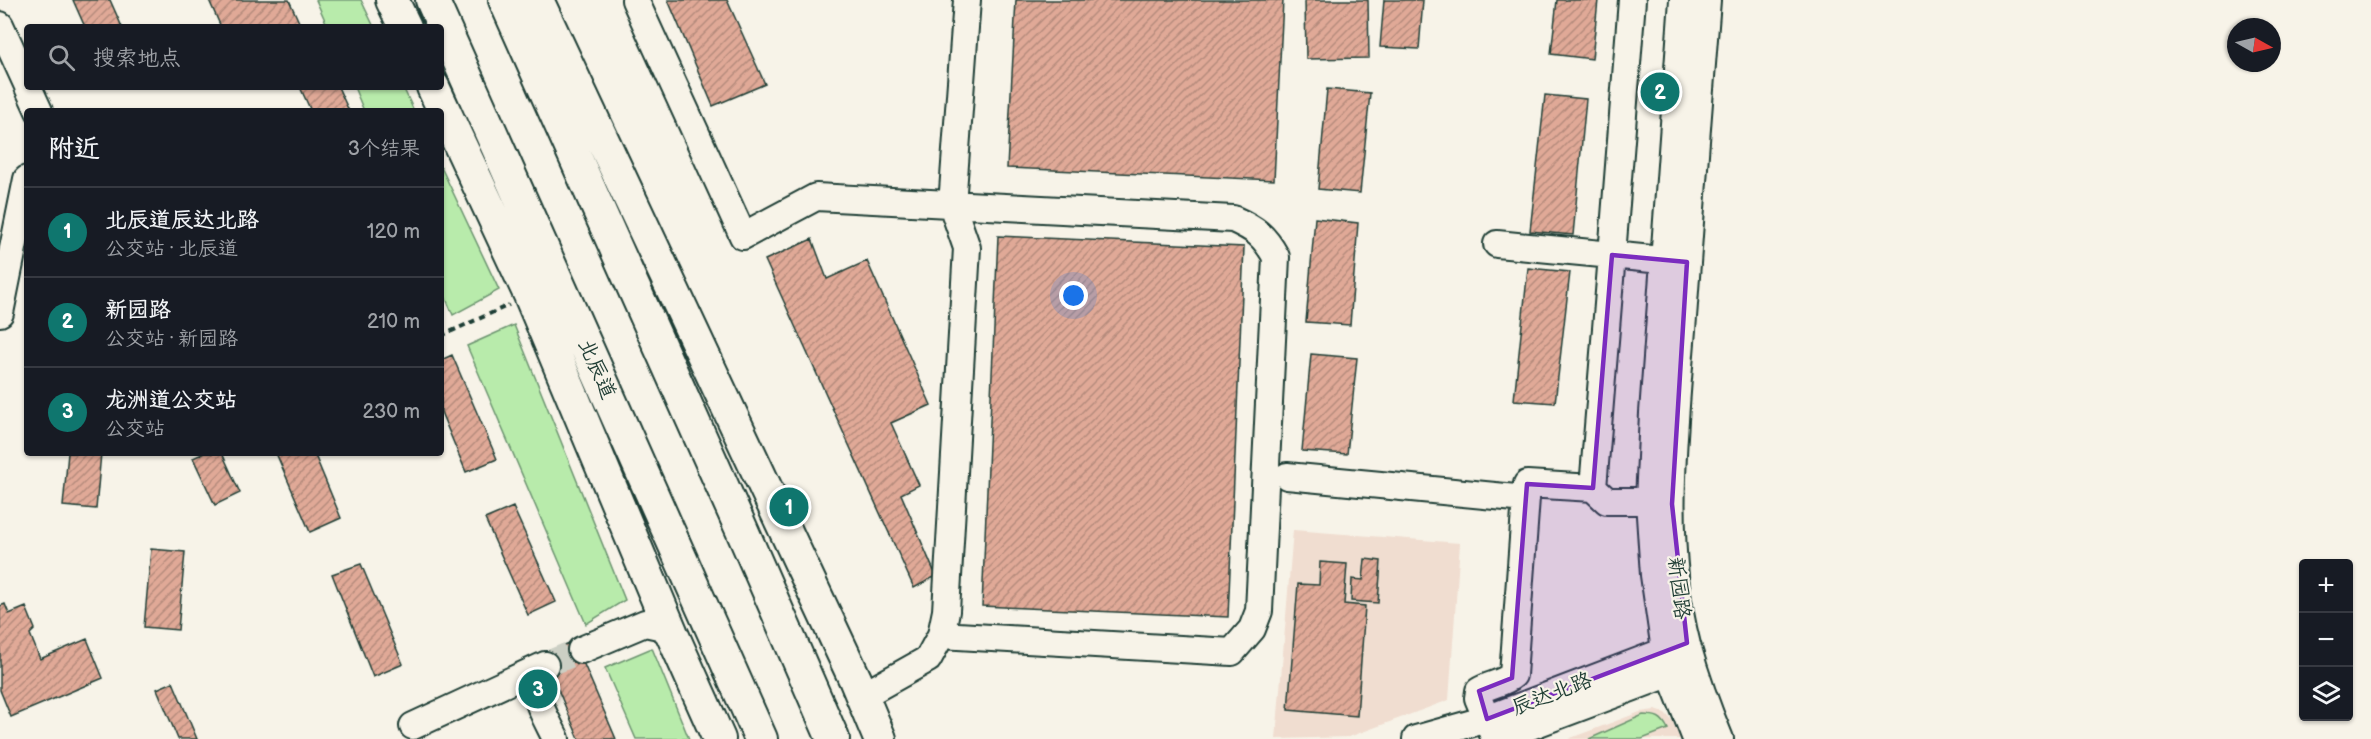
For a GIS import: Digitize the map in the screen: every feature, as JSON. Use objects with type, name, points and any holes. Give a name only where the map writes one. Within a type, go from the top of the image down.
[{"type":"main road","points":[[392,0],[404,24]]},
{"type":"main road","name":"北辰道","points":[[432,0],[443,24]]},
{"type":"main road","points":[[531,6],[862,696],[880,739]]},
{"type":"main road","points":[[531,6],[741,528],[833,739]]},
{"type":"main road","name":"北辰道","points":[[444,27],[761,739]]},
{"type":"main road","points":[[434,90],[443,108]]},
{"type":"main road","points":[[444,111],[530,295],[672,634],[719,739]]},
{"type":"street","points":[[635,0],[743,236],[816,196],[1233,219],[1252,227],[1267,240],[1276,257],[1259,610],[1252,629],[1232,652],[940,635]]},
{"type":"street","points":[[862,696],[928,659],[940,635],[946,611],[967,248],[952,205],[967,0]]},
{"type":"street","points":[[1593,488],[1632,0]]},
{"type":"street","name":"新园路","points":[[1683,0],[1672,504],[1679,658],[1702,693],[1720,739]]},
{"type":"street","name":"新园路","points":[[1696,739],[1679,658],[1653,565],[1649,501],[1653,413],[1676,261],[1707,0]]},
{"type":"street","points":[[0,25],[24,77]]},
{"type":"street","points":[[30,90],[38,108]]},
{"type":"street","points":[[0,313],[24,194]]},
{"type":"street","points":[[1497,244],[1676,261]]},
{"type":"street","points":[[1287,476],[1526,499]]},
{"type":"street","points":[[1493,732],[1478,698],[1479,691],[1508,680],[1513,675],[1527,484],[1593,488],[1607,501],[1649,501]]},
{"type":"street","points":[[581,650],[645,623],[659,626],[672,634]]},
{"type":"street","name":"辰达北路","points":[[1416,739],[1493,732],[1679,658]]},
{"type":"street","points":[[413,726],[545,665],[538,672],[535,687],[556,739]]},
{"type":"path","points":[[444,335],[530,295]]},
{"type":"highlighted area","points":[[1612,255],[1687,262],[1672,504],[1687,643],[1487,719],[1479,691],[1512,678],[1527,484],[1593,488]]},
{"type":"shaded area","points":[[1293,530],[1460,543],[1449,700],[1349,737],[1276,739]]},
{"type":"shaded area","points":[[1655,710],[1665,713],[1672,720],[1680,739],[1568,739],[1640,712]]},
{"type":"green space","points":[[316,0],[361,0],[373,24],[327,24]]},
{"type":"green space","points":[[355,90],[404,90],[413,108],[363,108]]},
{"type":"green space","points":[[444,173],[499,290],[453,315],[444,294]]},
{"type":"green space","points":[[514,325],[625,600],[586,624],[467,346]]},
{"type":"green space","points":[[652,648],[689,739],[636,739],[605,668]]},
{"type":"green space","points":[[1643,715],[1658,718],[1668,729],[1642,739],[1589,739]]},
{"type":"building","points":[[73,0],[110,0],[121,24],[84,24]]},
{"type":"building","points":[[209,0],[289,0],[299,22],[294,24],[220,24]]},
{"type":"building","points":[[668,0],[727,0],[765,84],[713,106]]},
{"type":"building","points":[[1016,0],[1283,0],[1274,180],[1007,168]]},
{"type":"building","points":[[1305,0],[1368,0],[1369,58],[1306,59]]},
{"type":"building","points":[[1384,0],[1423,0],[1419,49],[1380,47]]},
{"type":"building","points":[[1557,0],[1598,0],[1592,59],[1551,54]]},
{"type":"building","points":[[1327,89],[1370,93],[1360,193],[1318,189]]},
{"type":"building","points":[[301,90],[339,90],[348,108],[310,108]]},
{"type":"building","points":[[1545,95],[1586,99],[1573,235],[1530,231]]},
{"type":"building","points":[[1315,218],[1358,223],[1350,325],[1306,322]]},
{"type":"building","points":[[998,236],[1244,247],[1228,617],[982,606]]},
{"type":"building","points":[[812,239],[827,279],[867,261],[931,405],[891,423],[919,485],[901,494],[936,576],[914,588],[765,260]]},
{"type":"building","points":[[1528,268],[1570,272],[1555,403],[1514,400]]},
{"type":"building","points":[[1311,354],[1357,358],[1347,454],[1302,451]]},
{"type":"building","points":[[452,355],[497,459],[466,472],[444,419],[444,359]]},
{"type":"building","points":[[68,456],[101,456],[96,509],[63,506]]},
{"type":"building","points":[[223,456],[240,493],[215,505],[193,458]]},
{"type":"building","points":[[277,456],[315,456],[341,518],[310,532]]},
{"type":"building","points":[[513,507],[556,602],[528,615],[485,519]]},
{"type":"building","points":[[151,549],[185,552],[178,630],[144,627]]},
{"type":"building","points":[[1365,559],[1381,561],[1378,603],[1351,601],[1352,579],[1363,580]]},
{"type":"building","points":[[1320,562],[1347,564],[1344,604],[1365,606],[1357,716],[1288,710],[1298,584],[1319,585]]},
{"type":"building","points":[[361,564],[403,664],[373,677],[332,574]]},
{"type":"building","points":[[5,604],[9,614],[26,607],[35,629],[30,634],[40,659],[87,639],[103,678],[11,717],[0,690],[0,606]]},
{"type":"building","points":[[574,641],[616,739],[579,739],[543,654]]},
{"type":"building","points":[[173,682],[197,739],[178,739],[157,689]]},
{"type":"tunnel","points":[[545,665],[581,650]]},
{"type":"place","name":"新园路","points":[[1660,92]]},
{"type":"place","name":"北辰道辰达北路","points":[[789,507]]},
{"type":"place","name":"龙洲道公交站","points":[[538,689]]}]
